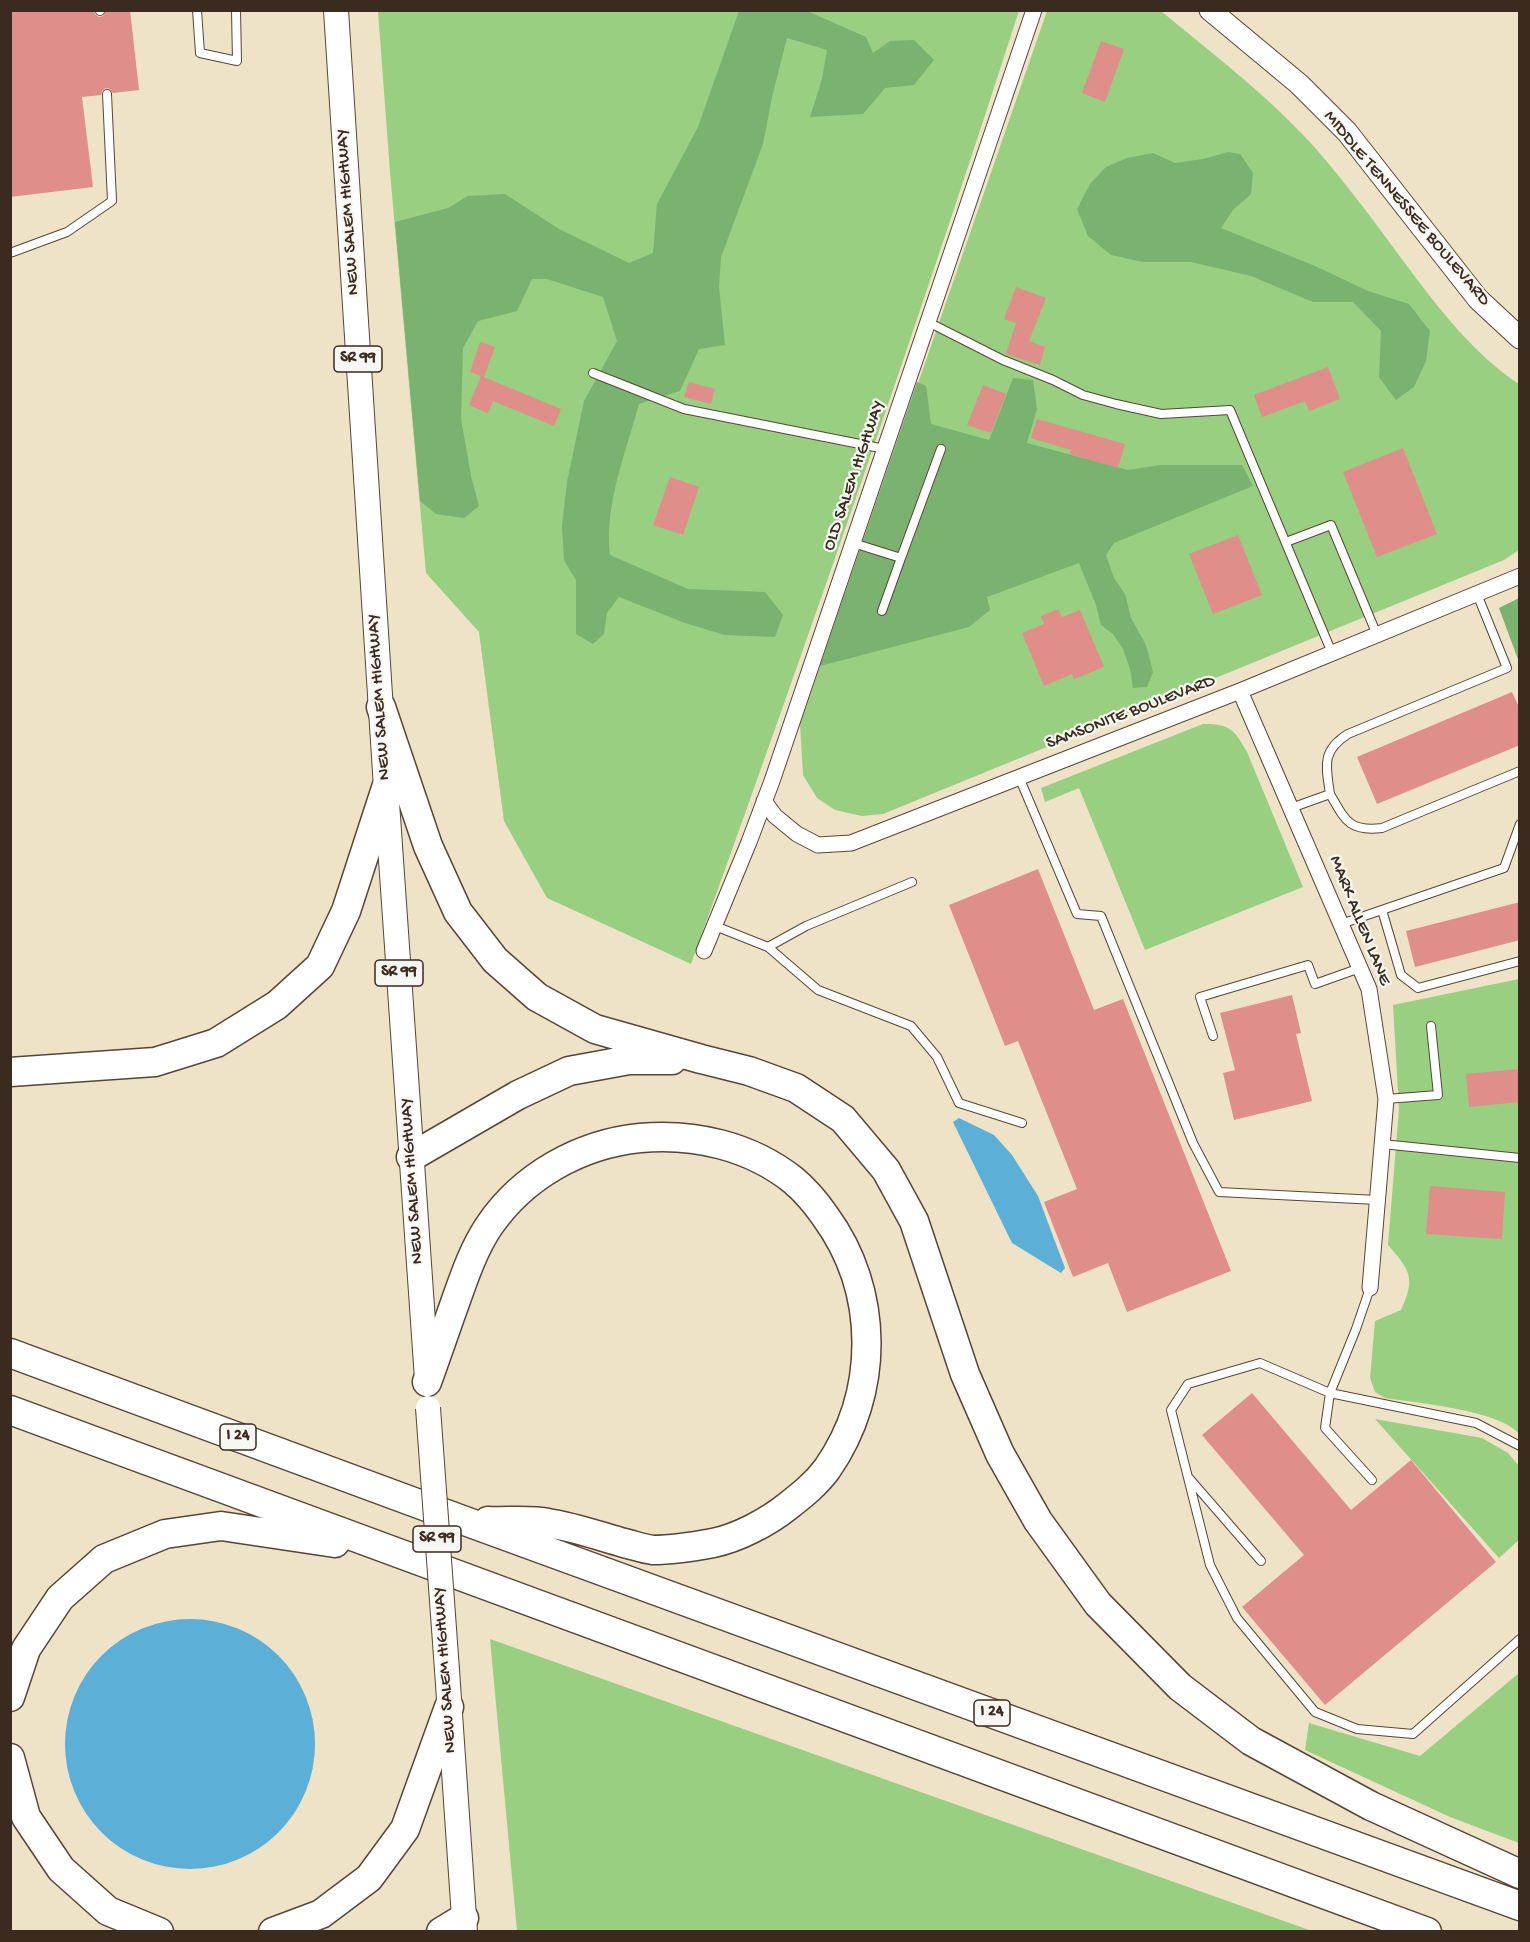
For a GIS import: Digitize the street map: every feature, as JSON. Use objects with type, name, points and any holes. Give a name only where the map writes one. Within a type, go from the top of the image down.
[{"type":"highway","points":[[381,707],[433,857],[458,912],[495,960],[537,997],[595,1029],[749,1071],[796,1088],[843,1119],[886,1170],[914,1221],[965,1374],[1000,1454],[1038,1521],[1098,1604],[1180,1687],[1251,1741],[1371,1806],[1520,1874]]},
{"type":"highway","points":[[10,1072],[155,1062],[216,1043],[277,1005],[320,966],[346,912],[386,788]]},
{"type":"highway","points":[[411,1157],[518,1095],[569,1071],[629,1060],[701,1059]]},
{"type":"highway","points":[[428,1395],[471,1259],[489,1226],[512,1198],[536,1177],[567,1158],[598,1145],[663,1136],[695,1139],[731,1148],[766,1162],[794,1181],[816,1204],[838,1233],[853,1263],[862,1293],[866,1323],[866,1358],[862,1391],[852,1421],[827,1469],[811,1489],[766,1523],[715,1543],[651,1550],[547,1522],[465,1521]]},
{"type":"highway","name":"I 24","points":[[10,1353],[1520,1906]]},
{"type":"highway","points":[[10,1410],[1427,1932]]},
{"type":"highway","points":[[10,1697],[26,1649],[60,1598],[104,1559],[165,1534],[221,1526],[404,1555]]},
{"type":"highway","points":[[273,1932],[321,1914],[369,1878],[405,1829],[449,1707]]},
{"type":"highway","points":[[10,1758],[26,1817],[61,1869],[108,1911],[159,1932]]},
{"type":"main road","name":"NEW SALEM HIGHWAY","points":[[336,10],[386,788],[447,1670],[456,1927]]},
{"type":"main road","name":"MIDDLE TENNESSEE BOULEVARD","points":[[1210,10],[1299,84],[1347,132],[1478,299],[1520,338]]},
{"type":"street","name":"OLD SALEM HIGHWAY","points":[[704,951],[764,801],[1034,10]]},
{"type":"street","name":"SAMSONITE BOULEVARD","points":[[764,801],[775,816],[797,834],[818,845],[851,843],[1240,691],[1520,576]]},
{"type":"street","name":"MARK ALLEN LANE","points":[[1240,691],[1369,989],[1386,1099],[1370,1288]]},
{"type":"lane","points":[[197,10],[200,53],[237,61],[236,10]]},
{"type":"lane","points":[[10,253],[67,232],[112,201],[107,94]]},
{"type":"lane","points":[[928,321],[1003,360],[1083,395],[1161,414],[1230,410],[1332,653]]},
{"type":"lane","points":[[593,373],[684,409],[885,449]]},
{"type":"lane","points":[[882,611],[941,449]]},
{"type":"lane","points":[[1286,542],[1331,525],[1377,635]]},
{"type":"lane","points":[[852,543],[900,558]]},
{"type":"lane","points":[[1477,594],[1507,668],[1348,734],[1334,743],[1328,754],[1330,794],[1347,820],[1356,827],[1367,830],[1382,828],[1520,771]]},
{"type":"lane","points":[[1018,777],[1077,914],[1101,916],[1193,1143],[1219,1192],[1377,1200]]},
{"type":"lane","points":[[1290,808],[1330,794]]},
{"type":"lane","points":[[1341,924],[1504,868],[1520,825]]},
{"type":"lane","points":[[768,947],[806,926],[912,882]]},
{"type":"lane","points":[[1382,910],[1401,975],[1418,988],[1520,961]]},
{"type":"lane","points":[[714,926],[768,947],[818,990],[911,1026],[937,1057],[959,1103],[1022,1123]]},
{"type":"lane","points":[[1213,1036],[1200,997],[1308,965],[1315,984],[1360,968]]},
{"type":"lane","points":[[1386,1099],[1438,1095],[1431,1026]]},
{"type":"lane","points":[[1382,1144],[1520,1158]]},
{"type":"lane","points":[[1370,1288],[1330,1393],[1325,1428],[1372,1480]]},
{"type":"lane","points":[[1520,1446],[1476,1423],[1330,1393],[1260,1363],[1188,1384],[1172,1410],[1210,1565],[1237,1618],[1315,1712],[1357,1729],[1413,1734],[1520,1639]]},
{"type":"lane","points":[[1188,1476],[1261,1561]]},
{"type":"green space","points":[[378,11],[1019,11],[859,489],[691,964],[547,898],[504,821],[479,632],[426,573]]},
{"type":"green space","points":[[739,11],[807,11],[866,37],[873,53],[890,41],[914,40],[934,60],[914,85],[885,88],[863,114],[810,117],[822,79],[827,50],[787,38],[763,144],[721,257],[719,287],[725,345],[699,349],[680,391],[639,404],[623,460],[610,517],[610,555],[688,589],[765,592],[783,615],[775,637],[725,635],[685,623],[619,597],[607,613],[604,634],[593,644],[576,634],[576,580],[564,560],[562,526],[567,482],[584,401],[617,341],[603,297],[547,279],[532,279],[517,311],[478,321],[463,348],[461,419],[479,506],[464,518],[436,514],[420,501],[395,222],[448,208],[468,196],[505,194],[559,229],[629,263],[653,253],[657,204],[698,127]]},
{"type":"green space","points":[[1047,11],[1161,11],[1261,95],[1317,150],[1457,328],[1486,358],[1519,384],[1519,550],[1504,560],[883,814],[862,816],[835,810],[817,798],[803,775],[800,724]]},
{"type":"green space","points":[[1228,152],[1240,154],[1253,173],[1251,194],[1233,210],[1221,228],[1315,266],[1368,291],[1409,304],[1430,331],[1426,361],[1414,387],[1396,400],[1379,377],[1381,331],[1353,302],[1313,302],[1251,276],[1191,262],[1143,262],[1111,255],[1088,236],[1077,209],[1090,184],[1106,167],[1127,158],[1153,153],[1175,163]]},
{"type":"green space","points":[[1013,378],[1033,380],[1037,409],[1027,443],[1128,470],[1160,465],[1242,465],[1253,486],[1114,543],[1106,555],[1114,578],[1125,594],[1131,618],[1146,645],[1153,672],[1147,687],[1133,688],[1130,669],[1123,649],[1113,634],[1101,625],[1096,605],[1079,563],[987,597],[990,610],[969,627],[820,666],[917,382],[926,386],[931,424],[989,440]]},
{"type":"green space","points":[[1519,598],[1519,662],[1499,608]]},
{"type":"green space","points":[[1203,724],[1219,725],[1230,729],[1247,752],[1303,887],[1145,950],[1079,788],[1045,802],[1041,788]]},
{"type":"green space","points":[[1519,979],[1519,1434],[1495,1419],[1477,1413],[1385,1398],[1375,1392],[1370,1378],[1375,1321],[1401,1310],[1409,1282],[1406,1268],[1388,1245],[1399,1109],[1393,1005]]},
{"type":"green space","points":[[1375,1419],[1482,1438],[1508,1453],[1519,1466],[1520,1539],[1499,1558]]},
{"type":"green space","points":[[490,1639],[1312,1931],[517,1931]]},
{"type":"green space","points":[[1519,1673],[1519,1843],[1450,1817],[1305,1750],[1309,1723],[1420,1756]]},
{"type":"water","points":[[959,1118],[994,1135],[1012,1155],[1038,1196],[1065,1268],[1061,1273],[1012,1243],[953,1122]]},
{"type":"water","points":[[190,1619],[226,1625],[249,1634],[269,1647],[287,1665],[305,1696],[312,1720],[315,1744],[309,1780],[300,1803],[287,1823],[269,1841],[238,1859],[214,1866],[190,1869],[154,1863],[131,1854],[111,1841],[93,1823],[75,1792],[68,1768],[65,1744],[71,1708],[80,1685],[93,1665],[111,1647],[142,1629],[166,1622]]},
{"type":"building","points":[[10,10],[89,10],[94,11],[99,17],[103,16],[106,10],[130,10],[139,90],[113,93],[106,88],[101,95],[82,97],[93,187],[10,197]]},
{"type":"building","points":[[1101,41],[1124,49],[1105,102],[1082,93]]},
{"type":"building","points":[[1016,287],[1046,298],[1029,341],[1045,347],[1040,365],[1006,354],[1016,323],[1004,319]]},
{"type":"building","points":[[480,342],[495,347],[484,377],[470,372]]},
{"type":"building","points":[[1328,367],[1340,399],[1309,411],[1305,401],[1262,417],[1254,395]]},
{"type":"building","points":[[481,376],[561,409],[554,426],[493,401],[488,413],[469,405]]},
{"type":"building","points":[[689,382],[715,389],[711,404],[684,397]]},
{"type":"building","points":[[983,385],[1006,394],[991,433],[967,425]]},
{"type":"building","points":[[1037,419],[1125,444],[1118,468],[1070,454],[1071,450],[1031,438]]},
{"type":"building","points":[[1403,448],[1437,534],[1377,557],[1343,472]]},
{"type":"building","points":[[670,477],[699,487],[683,535],[653,525]]},
{"type":"building","points":[[1238,535],[1262,595],[1213,614],[1189,554]]},
{"type":"building","points":[[1058,609],[1062,617],[1080,610],[1104,667],[1074,679],[1072,674],[1044,686],[1022,633],[1044,624],[1041,616]]},
{"type":"building","points":[[1512,692],[1520,709],[1520,745],[1377,804],[1357,757]]},
{"type":"building","points":[[1038,869],[1094,1010],[1123,999],[1231,1271],[1127,1312],[1108,1263],[1073,1277],[1044,1202],[1077,1189],[1018,1041],[1005,1046],[949,905]]},
{"type":"building","points":[[1520,902],[1520,940],[1415,967],[1406,931]]},
{"type":"building","points":[[1292,995],[1301,1033],[1296,1034],[1312,1101],[1234,1120],[1223,1073],[1235,1070],[1220,1013]]},
{"type":"building","points":[[1520,1069],[1520,1102],[1469,1107],[1466,1074]]},
{"type":"building","points":[[1430,1186],[1505,1192],[1502,1239],[1426,1234]]},
{"type":"building","points":[[1252,1393],[1351,1510],[1411,1460],[1496,1562],[1325,1705],[1242,1607],[1304,1555],[1202,1435]]}]
